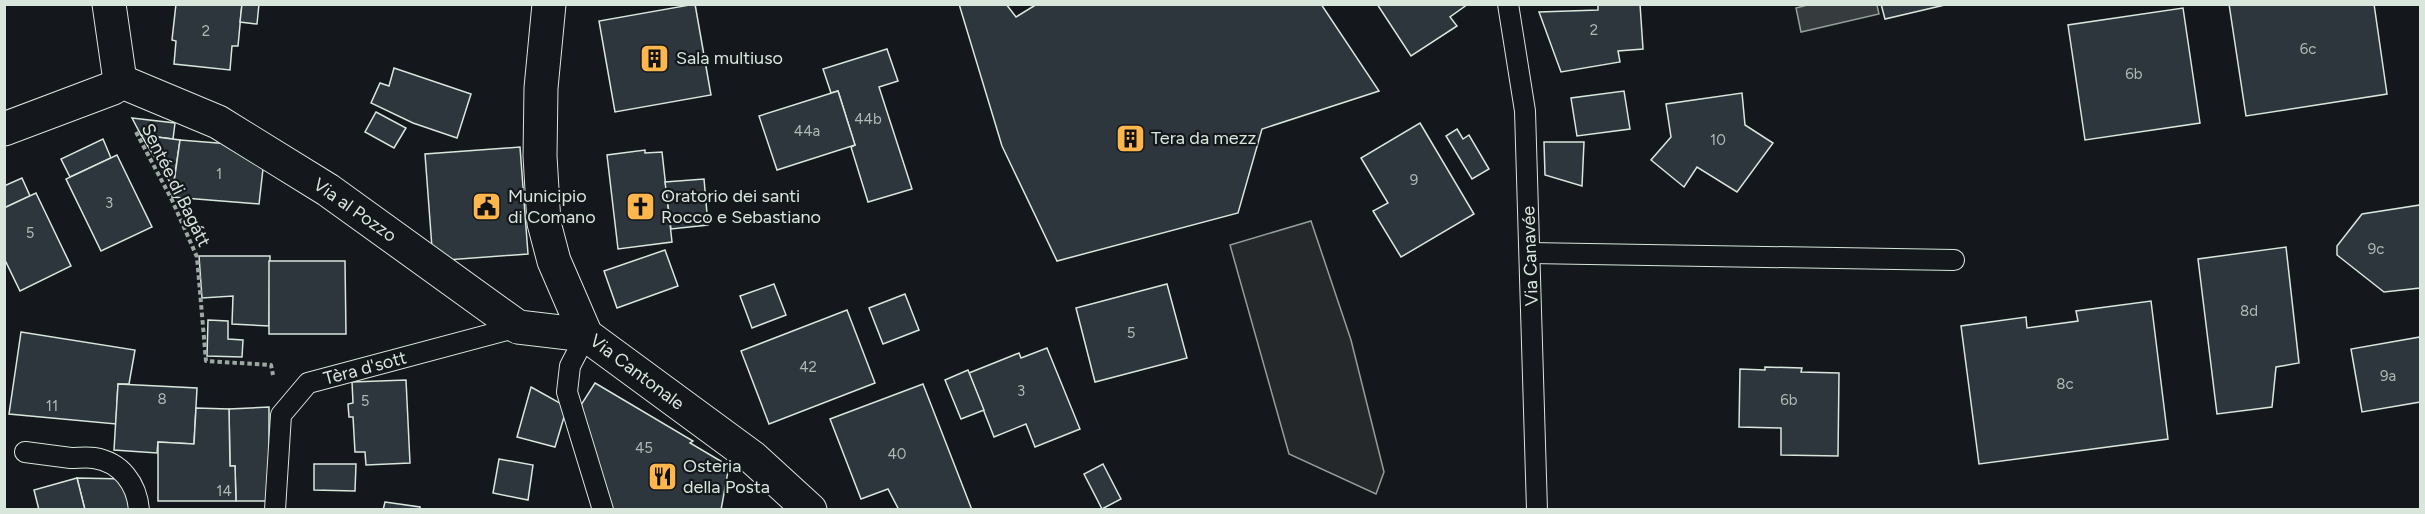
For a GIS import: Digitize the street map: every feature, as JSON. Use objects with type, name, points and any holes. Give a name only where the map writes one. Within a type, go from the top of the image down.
[{"type":"street","points":[[4,129],[117,85],[109,4]]},
{"type":"street","name":"Via Cantonale","points":[[552,5],[541,88],[540,156],[544,223],[554,261],[586,336],[752,457],[810,510]]},
{"type":"street","name":"Via al Pozzo","points":[[117,85],[228,128],[328,190],[518,327],[586,336]]},
{"type":"lane","name":"Via Canavée","points":[[1508,4],[1525,111],[1537,510]]},
{"type":"lane","points":[[1530,253],[1954,260]]},
{"type":"lane","name":"Tèra d'sott","points":[[281,415],[308,383],[518,327]]},
{"type":"lane","points":[[586,336],[570,366],[567,392],[603,510]]},
{"type":"lane","points":[[275,510],[281,415]]},
{"type":"lane","points":[[25,452],[73,458],[95,458],[118,468],[128,478],[138,494],[139,510]]},
{"type":"path","name":"Sentée di Bagátt","points":[[117,85],[197,257],[206,361],[271,365],[281,415]]},
{"type":"shaded area","points":[[1811,4],[1877,5],[1879,14],[1801,32],[1796,8]]},
{"type":"shaded area","points":[[1311,221],[1351,340],[1384,472],[1376,494],[1289,454],[1230,245]]},
{"type":"building","points":[[176,4],[242,4],[238,46],[232,46],[230,70],[174,64],[176,41],[172,40]]},
{"type":"building","points":[[242,4],[259,4],[257,24],[240,22]]},
{"type":"building","name":"Sala multiuso","points":[[695,4],[711,95],[615,112],[599,21]]},
{"type":"building","name":"Tera da mezz","points":[[959,4],[1006,4],[1016,17],[1037,4],[1321,4],[1379,91],[1262,129],[1238,213],[1057,261],[1002,146]]},
{"type":"building","points":[[1377,4],[1468,4],[1450,17],[1457,26],[1411,56]]},
{"type":"building","points":[[1598,4],[1640,4],[1643,49],[1618,51],[1620,62],[1561,72],[1539,12],[1598,10]]},
{"type":"building","points":[[1881,4],[1949,4],[1885,19]]},
{"type":"building","points":[[2229,4],[2374,4],[2387,94],[2246,116]]},
{"type":"building","points":[[2183,8],[2200,123],[2085,140],[2068,25]]},
{"type":"building","points":[[887,49],[898,81],[879,87],[912,189],[868,202],[851,147],[855,145],[838,91],[831,93],[823,69]]},
{"type":"building","points":[[394,68],[471,94],[457,138],[413,123],[371,103],[380,83],[389,86]]},
{"type":"building","points":[[838,91],[855,145],[777,170],[759,116]]},
{"type":"building","points":[[1624,91],[1630,129],[1577,136],[1571,98]]},
{"type":"building","points":[[1742,93],[1745,125],[1773,143],[1737,192],[1697,167],[1684,187],[1651,160],[1671,137],[1666,104]]},
{"type":"building","points":[[376,112],[406,128],[394,148],[365,132]]},
{"type":"building","points":[[132,118],[175,123],[173,139],[141,135]]},
{"type":"building","points":[[1420,123],[1474,214],[1401,257],[1373,211],[1388,203],[1361,158]]},
{"type":"building","points":[[1457,129],[1463,139],[1469,135],[1489,169],[1472,179],[1446,136]]},
{"type":"building","points":[[141,135],[180,140],[173,187]]},
{"type":"building","points":[[103,139],[111,158],[70,177],[61,159]]},
{"type":"building","points":[[180,140],[230,144],[264,160],[259,204],[172,197]]},
{"type":"building","points":[[1544,142],[1584,142],[1582,186],[1545,175]]},
{"type":"building","points":[[520,147],[528,254],[433,261],[425,154]]},
{"type":"building","name":"Oratorio dei santi Rocco e Sebastiano","points":[[645,150],[645,153],[662,152],[672,242],[618,249],[607,155]]},
{"type":"building","points":[[117,155],[152,227],[101,251],[66,179]]},
{"type":"building","points":[[22,178],[30,196],[4,208],[4,186]]},
{"type":"building","points":[[704,179],[708,225],[671,229],[665,182]]},
{"type":"building","points":[[36,193],[71,266],[20,291],[4,258],[4,208]]},
{"type":"building","points":[[2420,205],[2420,288],[2384,292],[2337,255],[2337,246],[2362,214]]},
{"type":"building","points":[[2286,247],[2299,363],[2276,367],[2272,407],[2217,414],[2198,259]]},
{"type":"building","points":[[665,250],[678,286],[617,308],[604,271]]},
{"type":"building","points":[[199,256],[270,256],[269,326],[232,324],[233,296],[202,298]]},
{"type":"building","points":[[269,261],[345,261],[346,334],[269,334]]},
{"type":"building","points":[[774,284],[786,315],[752,328],[740,296]]},
{"type":"building","points":[[1167,284],[1187,358],[1095,382],[1076,308]]},
{"type":"building","points":[[905,294],[919,330],[883,344],[869,308]]},
{"type":"building","points":[[2151,301],[2168,439],[1979,464],[1961,326],[2026,317],[2027,328],[2078,321],[2076,311]]},
{"type":"building","points":[[847,310],[875,383],[769,424],[741,351]]},
{"type":"building","points":[[208,320],[228,321],[228,339],[243,340],[242,357],[207,356]]},
{"type":"building","points":[[21,332],[135,350],[129,384],[118,384],[116,424],[9,414]]},
{"type":"building","points":[[2420,337],[2420,402],[2362,412],[2351,349]]},
{"type":"building","points":[[1047,348],[1080,429],[1035,447],[1026,424],[994,437],[969,373],[1019,353],[1021,358]]},
{"type":"building","points":[[1765,367],[1802,368],[1801,372],[1839,373],[1838,456],[1781,455],[1781,428],[1739,427],[1740,369],[1765,370]]},
{"type":"building","points":[[968,370],[984,410],[961,419],[945,380]]},
{"type":"building","points":[[406,380],[410,463],[366,465],[365,452],[355,452],[353,417],[349,417],[348,404],[353,403],[352,382]]},
{"type":"building","points":[[595,383],[693,441],[690,443],[729,466],[721,510],[613,510],[579,408]]},
{"type":"building","points":[[118,384],[197,388],[194,444],[158,442],[157,453],[114,450]]},
{"type":"building","points":[[923,384],[972,510],[899,510],[888,489],[861,499],[830,419]]},
{"type":"building","points":[[531,387],[567,407],[555,447],[517,437]]},
{"type":"building","points":[[269,407],[269,459],[273,501],[236,501],[235,466],[230,466],[229,409]]},
{"type":"building","points":[[196,408],[229,409],[230,466],[235,466],[236,501],[158,501],[158,442],[194,444]]},
{"type":"building","points":[[499,459],[533,465],[528,500],[493,493]]},
{"type":"building","points":[[314,464],[356,464],[355,491],[314,490]]},
{"type":"building","points":[[1103,464],[1121,499],[1102,509],[1084,474]]},
{"type":"building","points":[[77,478],[125,479],[130,510],[85,510]]},
{"type":"building","points":[[77,478],[85,510],[39,510],[34,490]]},
{"type":"building","points":[[385,502],[420,507],[420,510],[383,510]]},
{"type":"place","name":"Sala multiuso","points":[[655,58]]},
{"type":"place","name":"Tera da mezz","points":[[1130,138]]},
{"type":"place","name":"Municipio di Comano","points":[[487,206]]},
{"type":"place","name":"Oratorio dei santi Rocco e Sebastiano","points":[[640,206]]},
{"type":"place","name":"Osteria della Posta","points":[[662,476]]}]
